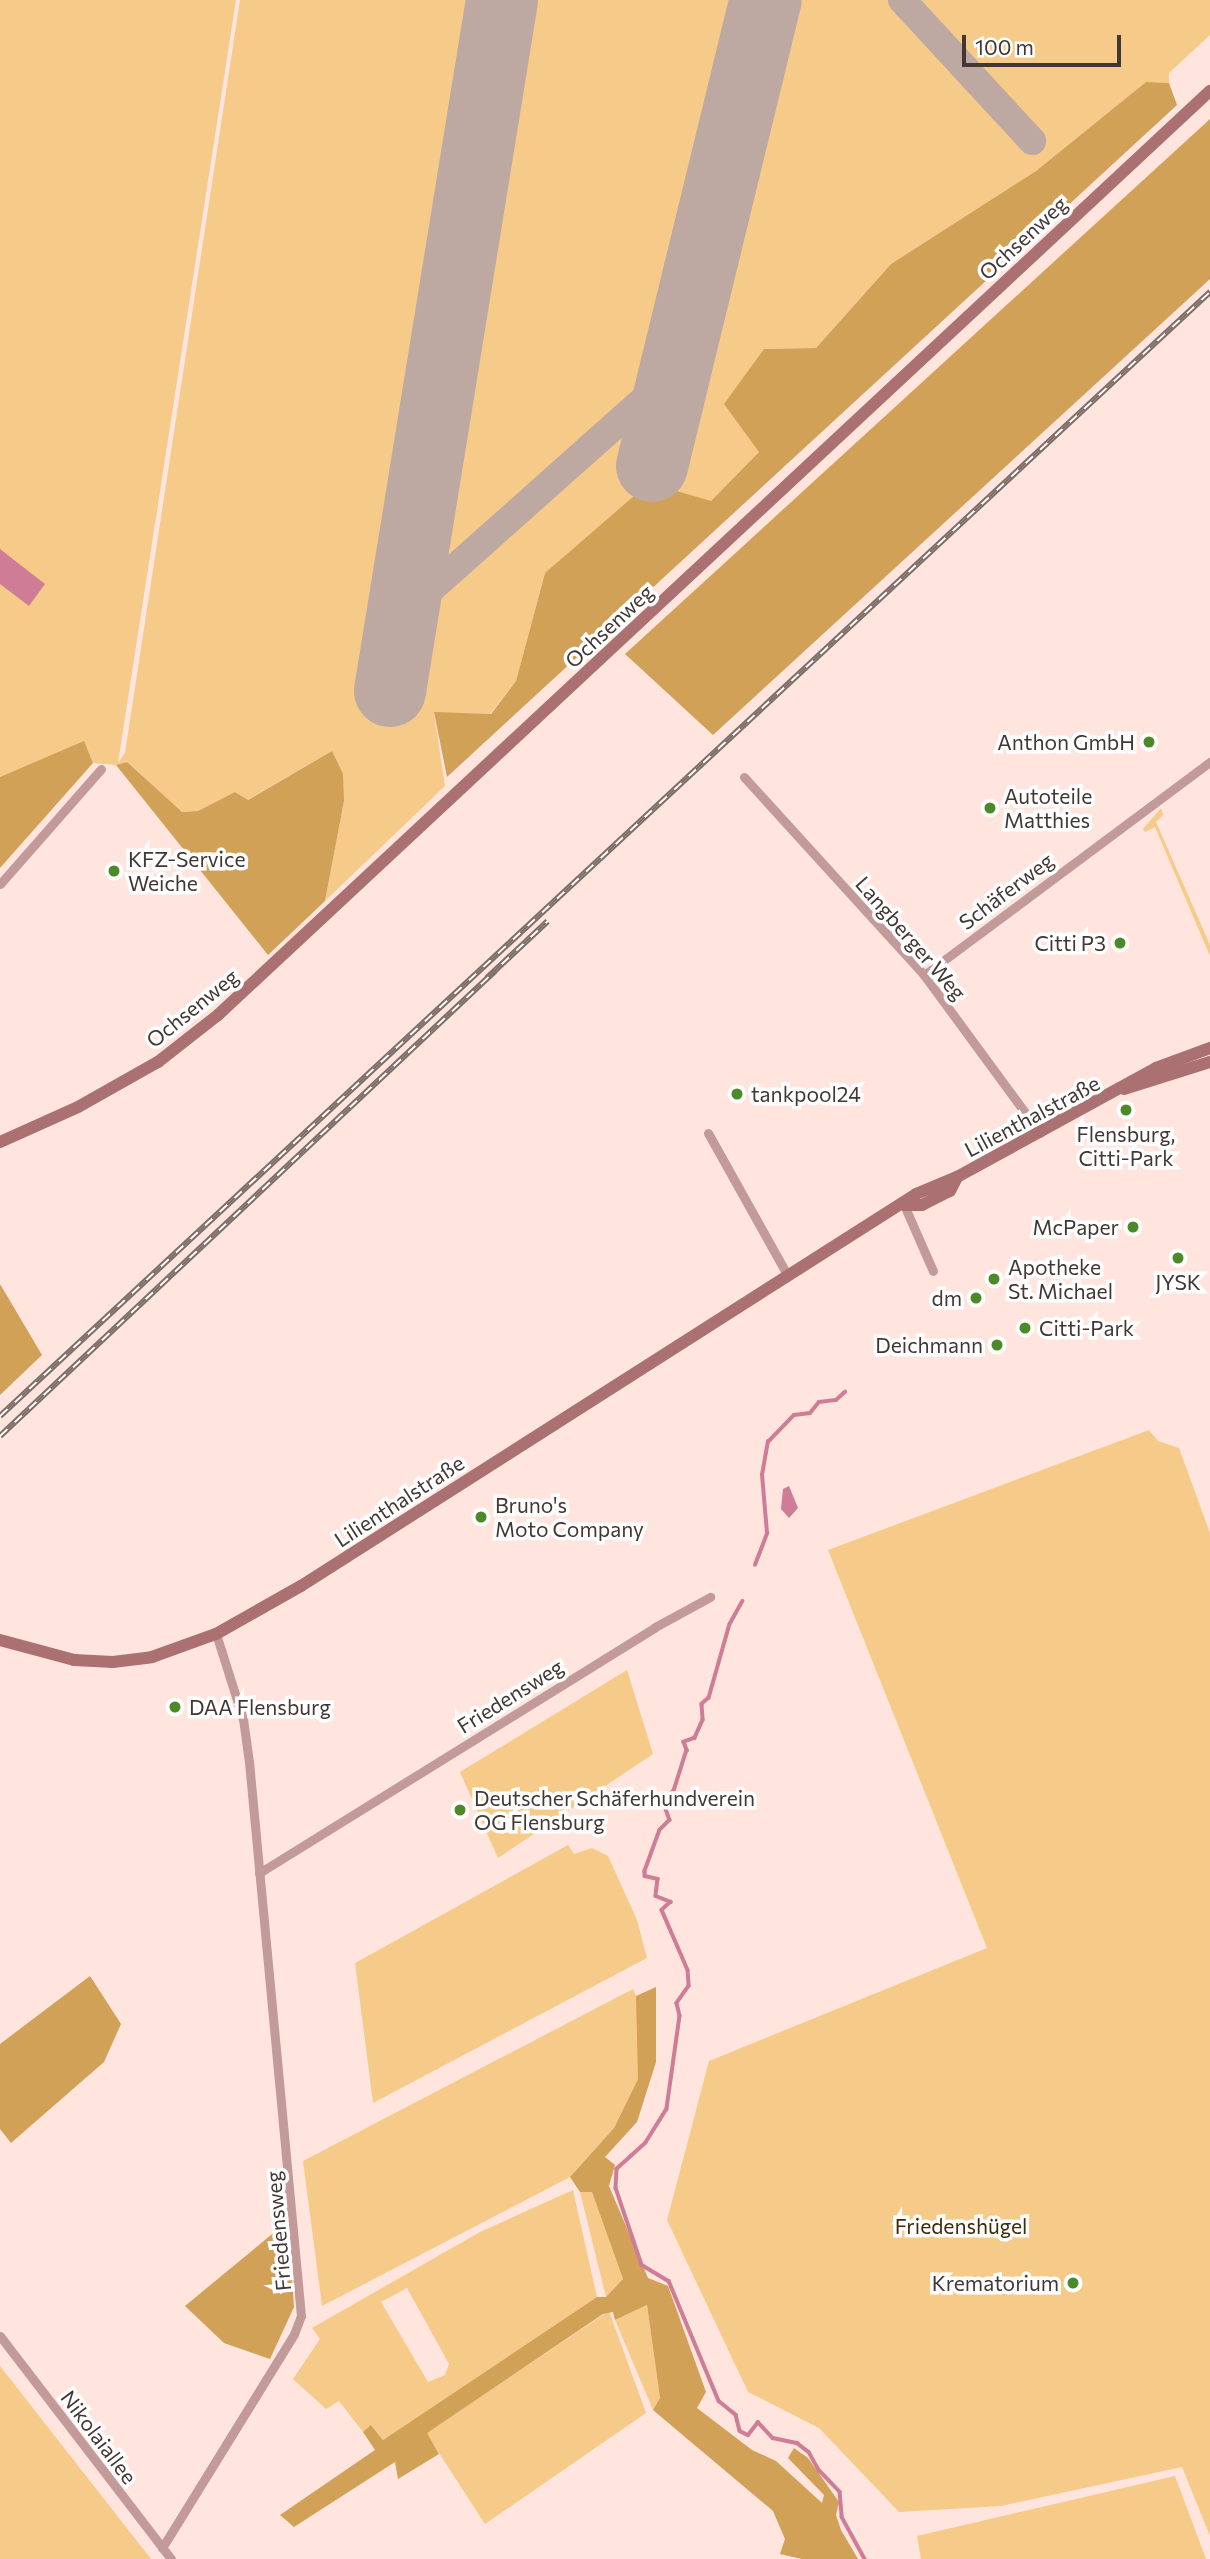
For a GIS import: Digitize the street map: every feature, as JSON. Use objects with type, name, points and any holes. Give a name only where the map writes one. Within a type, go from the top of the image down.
[{"type":"main road","name":"Ochsenweg","points":[[0,1142],[78,1107],[158,1062],[218,1015],[1210,91]]},
{"type":"main road","name":"Lilienthalstraße","points":[[0,1640],[74,1660],[113,1662],[152,1657],[216,1634],[301,1586],[904,1205],[922,1205],[950,1191],[957,1177],[1124,1089],[1156,1068],[1210,1048]]},
{"type":"main road","name":"Lilienthalstraße","points":[[1124,1089],[1210,1062]]},
{"type":"street","name":"Schäferweg","points":[[924,975],[1210,762]]},
{"type":"street","points":[[0,884],[101,769]]},
{"type":"street","name":"Langberger Weg","points":[[744,777],[924,975],[1040,1133]]},
{"type":"street","points":[[708,1133],[788,1276]]},
{"type":"street","points":[[904,1205],[933,1271]]},
{"type":"street","name":"Friedensweg","points":[[259,1873],[654,1627],[710,1598]]},
{"type":"street","name":"Friedensweg","points":[[162,2548],[294,2334],[301,2316],[243,1718],[216,1634]]},
{"type":"street","name":"Nikolaiallee","points":[[0,2336],[171,2559]]},
{"type":"green space","points":[[0,0],[236,0],[118,763],[125,753],[240,0],[1210,0],[1210,35],[1169,73],[1169,83],[1146,82],[1036,171],[891,264],[816,348],[764,349],[759,452],[711,501],[545,573],[516,681],[490,714],[434,713],[445,786],[325,901],[344,801],[332,751],[247,800],[235,792],[198,811],[181,812],[127,762],[116,765],[93,763],[84,742],[0,777]]},
{"type":"green space","points":[[1161,808],[1163,815],[1156,822],[1210,945],[1210,956],[1155,827],[1145,832],[1143,829]]},
{"type":"green space","name":"Friedenshügel","points":[[1149,1430],[1158,1441],[1179,1448],[1210,1533],[1210,2536],[1182,2467],[1001,2506],[899,2512],[819,2428],[748,2392],[667,2220],[709,2061],[987,1948],[828,1550]]},
{"type":"green space","points":[[627,1670],[653,1754],[498,1858],[460,1772]]},
{"type":"green space","points":[[568,1845],[574,1854],[592,1848],[608,1856],[637,1920],[647,1958],[373,2103],[355,1963]]},
{"type":"green space","points":[[633,1989],[639,2004],[638,2079],[614,2128],[570,2177],[322,2306],[303,2161]]},
{"type":"green space","points":[[573,2190],[597,2297],[383,2440],[372,2426],[363,2432],[339,2401],[326,2409],[293,2379],[320,2339],[312,2328],[480,2232]],"holes":[[[407,2288],[449,2364],[445,2375],[428,2382],[381,2302]]]},
{"type":"green space","points":[[592,2191],[623,2279],[606,2297],[580,2192]]},
{"type":"green space","points":[[647,2305],[660,2398],[653,2410],[615,2320]]},
{"type":"green space","points":[[609,2311],[646,2413],[485,2524],[426,2433]]},
{"type":"green space","points":[[0,2366],[151,2559],[0,2559]]},
{"type":"green space","points":[[1175,2476],[1206,2559],[921,2559],[917,2536]]},
{"type":"shaded area","points":[[1146,82],[1169,83],[1177,105],[447,777],[434,712],[491,714],[516,681],[545,573],[649,483],[711,501],[759,452],[724,404],[764,349],[816,348],[891,264],[1036,171]]},
{"type":"shaded area","points":[[1210,119],[1210,279],[713,735],[625,654]]},
{"type":"shaded area","points":[[0,549],[45,584],[29,606],[0,584]]},
{"type":"shaded area","points":[[84,741],[93,763],[0,868],[0,777]]},
{"type":"shaded area","points":[[332,751],[343,774],[344,801],[325,901],[268,955],[116,765],[127,762],[182,812],[198,811],[235,792],[248,800]]},
{"type":"shaded area","points":[[0,1284],[42,1355],[0,1395]]},
{"type":"shaded area","points":[[789,1486],[798,1508],[789,1518],[781,1509],[783,1489]]},
{"type":"shaded area","points":[[90,1976],[121,2024],[104,2062],[11,2143],[0,2129],[0,2044]]},
{"type":"shaded area","points":[[656,1987],[656,2062],[637,2122],[605,2157],[615,2165],[609,2186],[648,2278],[668,2286],[706,2392],[697,2408],[752,2450],[776,2461],[822,2503],[824,2495],[788,2458],[794,2448],[808,2458],[839,2502],[836,2515],[841,2530],[858,2559],[802,2559],[780,2554],[785,2539],[773,2511],[653,2410],[660,2398],[647,2305],[615,2320],[613,2312],[603,2314],[427,2433],[439,2454],[398,2479],[395,2462],[294,2527],[280,2515],[375,2450],[363,2432],[371,2425],[383,2440],[597,2297],[606,2297],[623,2279],[592,2192],[580,2192],[570,2177],[614,2128],[638,2079],[636,1996]]},
{"type":"shaded area","points":[[288,2221],[294,2307],[270,2359],[224,2343],[185,2306]]},
{"type":"waterway","points":[[755,1565],[767,1533],[762,1475],[768,1442],[794,1415],[810,1413],[819,1402],[836,1400],[845,1392]]},
{"type":"waterway","points":[[743,1601],[730,1624],[709,1698],[702,1704],[703,1720],[695,1738],[684,1742],[687,1750],[674,1791],[663,1801],[670,1820],[660,1830],[645,1871],[645,1876],[658,1879],[656,1896],[671,1902],[662,1910],[688,1970],[689,1986],[677,2003],[680,2016],[667,2109],[646,2143],[617,2169],[616,2188],[642,2265],[669,2281],[719,2401],[736,2415],[740,2431],[748,2435],[758,2422],[773,2438],[797,2443],[809,2452],[819,2470],[840,2492],[842,2517],[865,2559]]},
{"type":"taxiway","points":[[902,0],[1032,141]]},
{"type":"taxiway","points":[[403,614],[676,371]]},
{"type":"runway","points":[[390,691],[502,0]]},
{"type":"runway","points":[[652,466],[766,0]]},
{"type":"railway","points":[[0,1416],[1210,292]]},
{"type":"railway","points":[[487,978],[548,921]]},
{"type":"railway","points":[[0,1436],[495,971]]},
{"type":"place","name":"Anthon GmbH","points":[[1149,742]]},
{"type":"place","name":"Autoteile Matthies","points":[[990,808]]},
{"type":"place","name":"KFZ-Service Weiche","points":[[114,871]]},
{"type":"place","name":"Citti P3","points":[[1120,943]]},
{"type":"place","name":"tankpool24","points":[[737,1094]]},
{"type":"place","name":"Flensburg, Citti-Park","points":[[1126,1110]]},
{"type":"place","name":"McPaper","points":[[1133,1227]]},
{"type":"place","name":"JYSK","points":[[1178,1258]]},
{"type":"place","name":"Apotheke St. Michael","points":[[994,1279]]},
{"type":"place","name":"dm","points":[[976,1298]]},
{"type":"place","name":"Citti-Park","points":[[1025,1328]]},
{"type":"place","name":"Deichmann","points":[[997,1345]]},
{"type":"place","name":"Bruno's Moto Company","points":[[481,1517]]},
{"type":"place","name":"DAA Flensburg","points":[[175,1707]]},
{"type":"place","name":"Deutscher Schäferhundverein OG Flensburg","points":[[460,1810]]},
{"type":"place","name":"Krematorium","points":[[1073,2283]]}]
